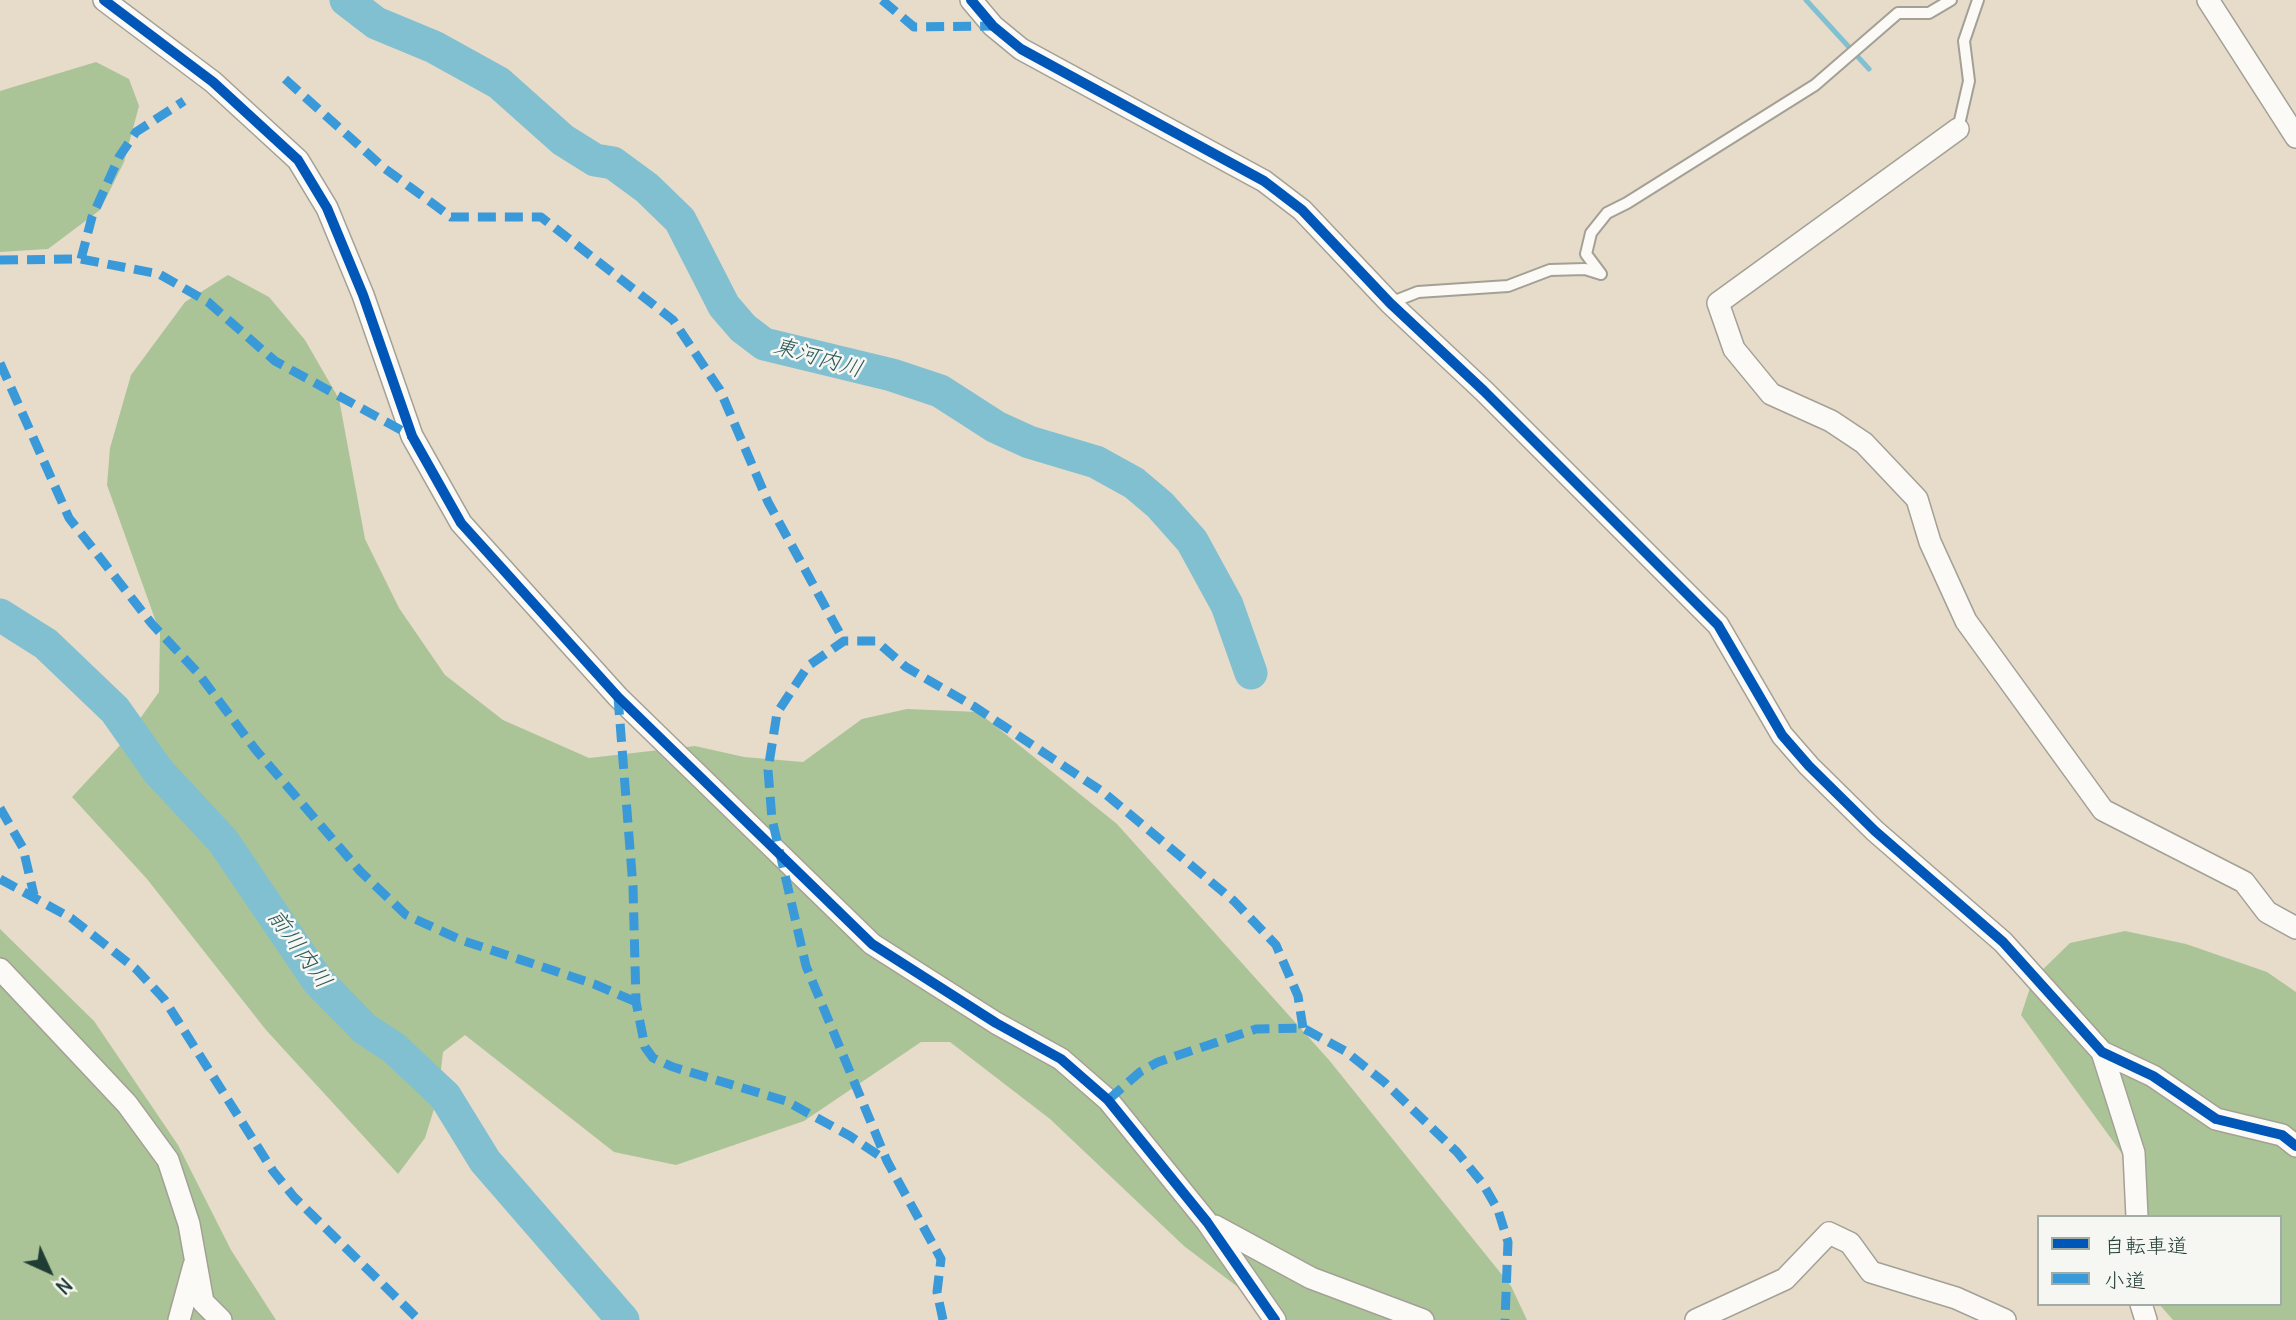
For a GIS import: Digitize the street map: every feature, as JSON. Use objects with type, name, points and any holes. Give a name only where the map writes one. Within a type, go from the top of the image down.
[{"type":"street","points":[[104,0],[213,82],[298,160],[327,208],[363,295],[412,436],[461,523],[618,696],[872,944],[996,1023],[1061,1059],[1108,1100],[1207,1222],[1275,1320]]},
{"type":"street","points":[[971,0],[993,26],[1021,49],[1264,181],[1302,210],[1390,303],[1494,401],[1718,625],[1782,735],[1809,766],[1875,831],[2003,942],[2102,1052],[2152,1076],[2216,1119],[2281,1135],[2296,1146]]},
{"type":"street","points":[[2208,0],[2296,137]]},
{"type":"street","points":[[1958,129],[1718,303],[1734,349],[1771,394],[1832,421],[1864,443],[1917,499],[1930,542],[1966,621],[2103,810],[2244,882],[2267,912],[2296,928]]},
{"type":"street","points":[[0,969],[127,1104],[168,1160],[196,1256],[203,1302],[221,1320]]},
{"type":"street","points":[[2102,1052],[2134,1153],[2137,1215]]},
{"type":"street","points":[[1207,1222],[1311,1278],[1423,1320]]},
{"type":"street","points":[[1696,1320],[1784,1279],[1829,1233],[1850,1243],[1871,1272],[1956,1298],[2005,1320]]},
{"type":"street","points":[[179,1320],[196,1256]]},
{"type":"lane","points":[[1390,303],[1418,292],[1508,286],[1550,270],[1586,269],[1601,274],[1586,254],[1591,233],[1607,213],[1815,85],[1898,13],[1929,13],[1951,0]]},
{"type":"lane","points":[[1958,129],[1969,81],[1964,41],[1978,0]]},
{"type":"green space","points":[[96,62],[129,79],[139,106],[124,162],[100,210],[48,249],[0,252],[0,91]]},
{"type":"green space","points":[[228,275],[269,297],[305,340],[339,399],[365,539],[399,608],[445,675],[503,720],[589,758],[695,746],[744,757],[803,762],[862,719],[907,709],[978,712],[1117,824],[1329,1060],[1511,1286],[1527,1320],[1281,1320],[1184,1246],[1050,1119],[950,1042],[921,1042],[804,1121],[676,1165],[614,1152],[465,1035],[443,1052],[438,1096],[425,1138],[398,1174],[266,1030],[147,879],[72,797],[124,741],[159,692],[160,633],[107,485],[110,448],[131,375],[185,302]]},
{"type":"green space","points":[[0,929],[94,1021],[178,1145],[231,1250],[276,1320],[0,1320]]},
{"type":"green space","points":[[2125,931],[2186,944],[2267,972],[2296,992],[2296,1320],[2173,1320],[2161,1306],[2282,1306],[2282,1215],[2143,1215],[2126,1159],[2021,1015],[2033,979],[2070,943]]},
{"type":"waterway","name":"東河内川","points":[[346,0],[376,23],[434,47],[499,83],[563,140],[595,160],[613,163],[647,188],[680,220],[724,306],[743,328],[764,344],[892,375],[940,391],[996,427],[1029,442],[1096,462],[1134,483],[1160,505],[1192,541],[1227,605],[1251,673]]},
{"type":"waterway","points":[[1806,0],[1869,69]]},
{"type":"waterway","name":"前川内川","points":[[0,615],[46,644],[115,710],[158,771],[223,841],[318,981],[365,1029],[394,1048],[445,1096],[485,1161],[623,1320]]},
{"type":"marked path","points":[[882,0],[914,27],[993,26]]},
{"type":"marked path","points":[[285,79],[384,168],[451,217],[541,217],[673,320],[720,390],[768,502],[844,641]]},
{"type":"marked path","points":[[81,259],[92,217],[119,157],[136,132],[184,101]]},
{"type":"marked path","points":[[0,260],[81,259],[159,274],[208,302],[275,361],[412,436]]},
{"type":"marked path","points":[[0,363],[69,518],[152,624],[198,673],[255,749],[360,871],[406,915],[461,940],[594,984],[636,1002]]},
{"type":"marked path","points":[[943,1320],[937,1292],[941,1259],[887,1161],[806,966],[772,819],[768,770],[777,713],[808,666],[844,641],[876,641],[906,667],[975,707],[1103,792],[1234,901],[1276,945],[1298,996],[1303,1028]]},
{"type":"marked path","points":[[618,697],[633,887],[636,1002],[645,1047],[653,1058],[673,1067],[786,1101],[850,1136],[887,1161]]},
{"type":"marked path","points":[[0,808],[23,848],[34,895]]},
{"type":"marked path","points":[[0,879],[71,918],[136,969],[164,999],[273,1171],[294,1197],[419,1320]]},
{"type":"marked path","points":[[1108,1100],[1140,1072],[1158,1062],[1256,1029],[1303,1028],[1345,1051],[1384,1082],[1457,1152],[1483,1184],[1498,1210],[1508,1242],[1505,1320]]},
{"type":"cycle path","points":[[104,0],[213,82],[298,160],[327,208],[363,295],[412,436],[461,523],[618,697],[872,944],[996,1023],[1061,1059],[1108,1100],[1207,1222],[1275,1320]]},
{"type":"cycle path","points":[[971,0],[993,26],[1021,49],[1264,181],[1302,210],[1390,303],[1484,391],[1718,625],[1782,735],[1809,766],[1875,831],[2003,942],[2102,1052],[2153,1076],[2216,1119],[2282,1135],[2296,1146]]}]
